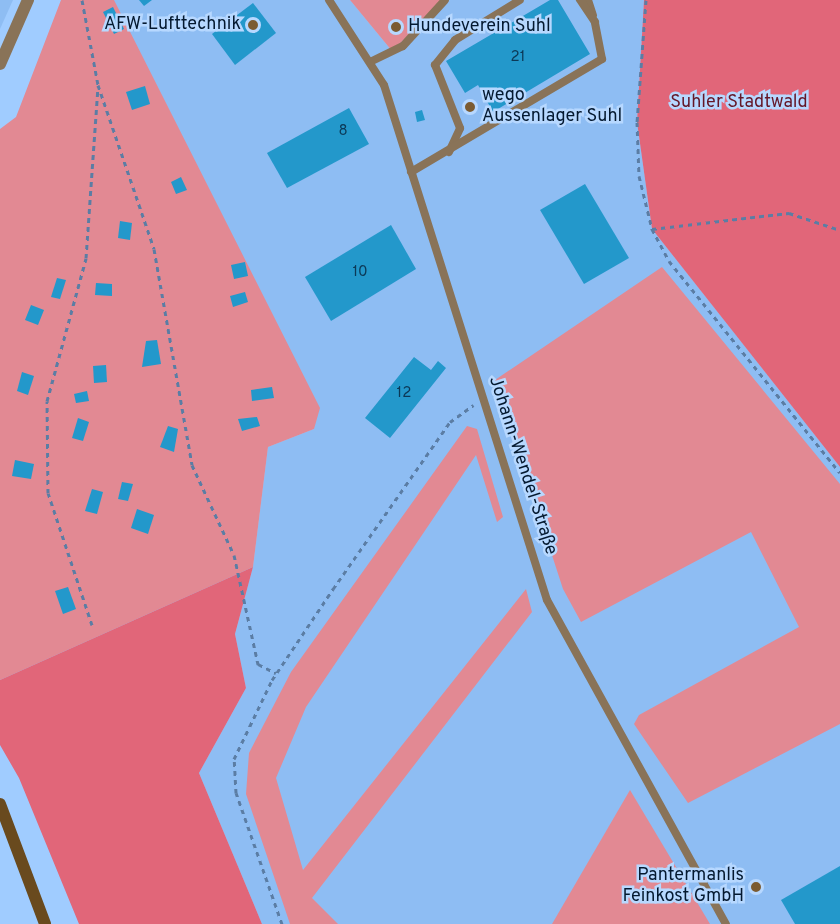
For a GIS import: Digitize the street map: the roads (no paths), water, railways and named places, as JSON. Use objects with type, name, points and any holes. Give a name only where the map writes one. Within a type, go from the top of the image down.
[{"type":"main road","points":[[0,804],[45,924]]},
{"type":"street","points":[[0,64],[28,0]]},
{"type":"lane","name":"Johann-Wendel-Straße","points":[[329,0],[372,61],[411,172],[547,600],[726,924]]},
{"type":"lane","points":[[372,61],[403,46],[445,0]]},
{"type":"lane","points":[[449,154],[460,128],[435,64],[455,40],[520,0]]},
{"type":"lane","points":[[580,0],[595,22]]},
{"type":"lane","points":[[411,172],[449,154],[602,58],[588,0]]},
{"type":"place","name":"AFW-Lufttechnik","points":[[253,25]]},
{"type":"place","name":"Hundeverein Suhl","points":[[396,27]]},
{"type":"place","name":"wego Aussenlager Suhl","points":[[470,107]]},
{"type":"place","name":"Pantermanlis Feinkost GmbH","points":[[756,887]]},
{"type":"park label","name":"Suhler Stadtwald","points":[[739,103]]}]
